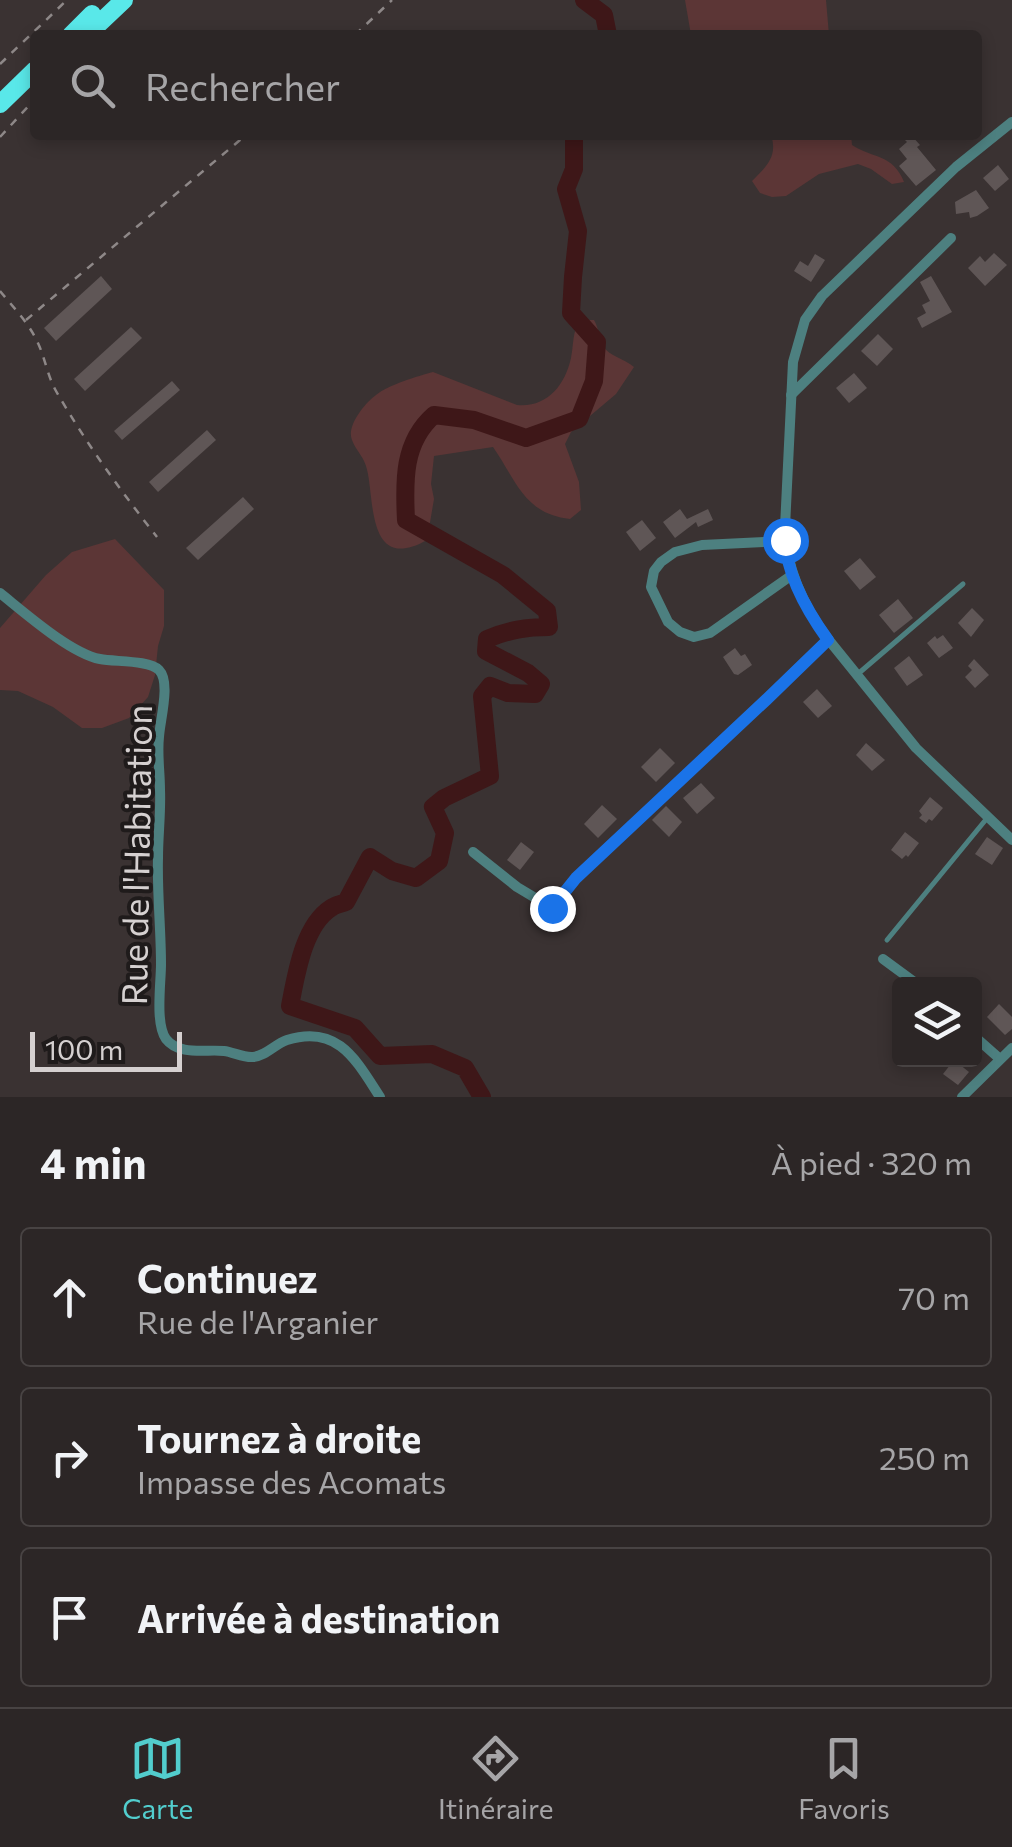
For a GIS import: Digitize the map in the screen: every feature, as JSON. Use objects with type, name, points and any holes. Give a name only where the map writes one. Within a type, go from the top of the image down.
[{"type":"highway","points":[[76,30],[107,0]]},
{"type":"highway","points":[[93,30],[124,0]]},
{"type":"highway","points":[[0,104],[30,75]]},
{"type":"highway","points":[[0,119],[30,90]]},
{"type":"street","points":[[1012,122],[956,166],[815,304],[805,320],[797,345],[790,396],[785,540],[792,575],[828,640],[916,748],[1012,840]]},
{"type":"street","points":[[790,396],[951,238]]},
{"type":"street","points":[[785,540],[702,545],[675,552],[654,571],[651,587],[668,622],[694,638],[710,632],[792,575]]},
{"type":"street","name":"Rue de l'Habitation","points":[[0,593],[87,655],[150,665],[164,678],[159,738],[158,860],[160,1016],[166,1039],[185,1049],[256,1057],[288,1040],[320,1037],[348,1050],[379,1094]]},
{"type":"street","points":[[474,852],[517,888],[552,908],[576,878],[828,640]]},
{"type":"street","points":[[883,959],[907,977]]},
{"type":"street","points":[[982,1043],[1000,1059]]},
{"type":"street","points":[[962,1097],[1012,1048]]},
{"type":"lane","points":[[857,675],[963,584]]},
{"type":"lane","points":[[888,940],[988,818]]},
{"type":"path","points":[[36,30],[67,0]]},
{"type":"path","points":[[359,30],[392,0]]},
{"type":"path","points":[[0,64],[30,35]]},
{"type":"path","points":[[0,137],[30,104]]},
{"type":"path","points":[[24,321],[240,140]]},
{"type":"path","points":[[0,291],[37,341],[53,385],[82,436],[157,537]]},
{"type":"shaded area","points":[[685,0],[826,0],[829,30],[690,30]]},
{"type":"shaded area","points":[[852,140],[852,145],[894,166],[904,182],[892,184],[858,164],[819,174],[786,196],[772,197],[760,193],[752,181],[772,155],[773,142]]},
{"type":"shaded area","points":[[580,320],[594,320],[606,349],[634,367],[616,394],[571,432],[565,444],[579,482],[581,510],[570,519],[554,516],[531,503],[493,447],[434,456],[434,499],[427,540],[408,548],[395,548],[385,542],[374,518],[367,468],[351,434],[367,403],[388,388],[433,372],[517,405],[537,403],[553,393],[564,378]]},
{"type":"shaded area","points":[[115,539],[164,590],[164,626],[148,697],[129,718],[102,728],[82,728],[53,707],[18,691],[0,690],[0,628],[46,575],[72,552]]},
{"type":"building","points":[[916,140],[936,170],[916,186],[899,166],[907,159],[899,149]]},
{"type":"building","points":[[998,165],[1009,179],[995,191],[983,178]]},
{"type":"building","points":[[976,190],[989,208],[970,218],[969,212],[956,214],[955,202]]},
{"type":"building","points":[[994,253],[1007,265],[985,286],[968,268],[980,256],[985,262]]},
{"type":"building","points":[[815,254],[825,260],[811,282],[794,271],[800,261],[808,266]]},
{"type":"building","points":[[101,276],[112,289],[56,341],[44,328]]},
{"type":"building","points":[[931,276],[952,312],[922,328],[917,318],[926,313],[922,305],[930,301],[920,282]]},
{"type":"building","points":[[131,327],[142,338],[85,391],[74,379]]},
{"type":"building","points":[[878,334],[893,349],[877,366],[861,351]]},
{"type":"building","points":[[854,373],[867,388],[849,403],[836,388]]},
{"type":"building","points":[[172,381],[180,390],[122,440],[114,431]]},
{"type":"building","points":[[207,430],[216,440],[158,492],[149,482]]},
{"type":"building","points":[[243,497],[254,509],[198,560],[186,548]]},
{"type":"building","points":[[680,509],[687,519],[708,509],[713,520],[698,527],[696,522],[675,538],[663,522]]},
{"type":"building","points":[[642,520],[656,538],[640,551],[626,532]]},
{"type":"building","points":[[860,558],[876,577],[860,590],[844,571]]},
{"type":"building","points":[[898,599],[913,618],[894,633],[879,615]]},
{"type":"building","points":[[972,608],[984,620],[971,637],[958,623]]},
{"type":"building","points":[[943,635],[953,648],[939,658],[927,643]]},
{"type":"building","points":[[735,648],[752,665],[738,675],[723,657]]},
{"type":"building","points":[[909,656],[923,675],[907,686],[894,668]]},
{"type":"building","points":[[974,659],[989,675],[975,688],[965,677],[972,670],[968,666]]},
{"type":"building","points":[[817,689],[832,706],[818,718],[803,702]]},
{"type":"building","points":[[866,743],[885,760],[872,771],[856,755]]},
{"type":"building","points":[[660,748],[675,763],[656,782],[641,767]]},
{"type":"building","points":[[701,783],[715,798],[697,814],[683,798]]},
{"type":"building","points":[[930,797],[943,808],[926,823],[919,818],[919,811]]},
{"type":"building","points":[[602,805],[617,819],[598,838],[584,824]]},
{"type":"building","points":[[666,806],[682,822],[669,837],[652,820]]},
{"type":"building","points":[[905,832],[919,843],[902,859],[891,850]]},
{"type":"building","points":[[987,837],[1003,848],[992,865],[975,854]]},
{"type":"building","points":[[521,842],[534,852],[520,870],[507,860]]},
{"type":"building","points":[[999,1004],[1012,1017],[1012,1029],[1005,1035],[987,1017]]},
{"type":"building","points":[[948,1067],[963,1067],[969,1072],[958,1085],[943,1074]]},
{"type":"waterway","points":[[584,0],[604,15],[607,30]]},
{"type":"waterway","points":[[482,1097],[465,1068],[432,1054],[380,1056],[355,1028],[290,1006],[307,939],[321,916],[346,902],[370,857],[392,871],[416,878],[439,861],[445,833],[433,807],[490,776],[482,696],[490,686],[508,693],[535,694],[541,684],[486,651],[487,639],[549,627],[547,611],[503,575],[406,520],[406,477],[416,437],[434,415],[474,420],[526,438],[579,419],[594,381],[597,342],[571,313],[578,231],[566,189],[574,169],[574,140]]},
{"type":"route","points":[[552,908],[576,878],[648,808],[828,640],[792,575],[785,540]]}]
